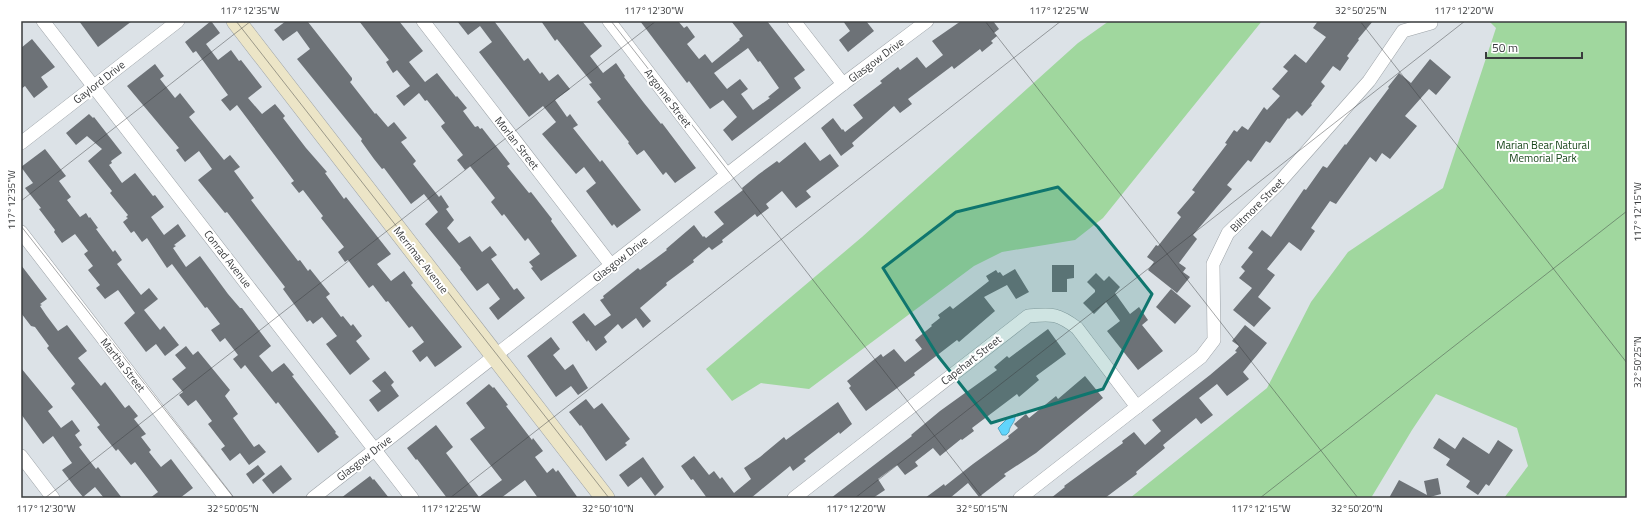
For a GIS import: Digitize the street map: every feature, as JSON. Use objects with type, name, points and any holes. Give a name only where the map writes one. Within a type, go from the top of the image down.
[{"type":"street","name":"Conrad Avenue","points":[[43,21],[412,498]]},
{"type":"street","name":"Gaylord Drive","points":[[21,143],[178,21]]},
{"type":"street","name":"Merrimac Avenue","points":[[236,21],[605,498]]},
{"type":"street","name":"Morlan Street","points":[[423,21],[611,265]]},
{"type":"street","name":"Argonne Street","points":[[610,21],[727,175]]},
{"type":"street","points":[[794,21],[843,84]]},
{"type":"street","name":"Glasgow Drive","points":[[313,498],[843,84],[927,21]]},
{"type":"street","name":"Biltmore Street","points":[[1020,498],[1201,357],[1214,340],[1213,264],[1228,233],[1278,184],[1369,82],[1403,31],[1431,23]]},
{"type":"street","name":"Martha Street","points":[[21,232],[226,498]]},
{"type":"street","name":"Capehart Street","points":[[794,498],[1028,316],[1051,314],[1065,320],[1077,328],[1137,407]]},
{"type":"street","points":[[21,456],[53,498]]},
{"type":"highlighted area","points":[[1058,187],[1098,227],[1152,294],[1103,389],[991,423],[938,356],[883,268],[956,212]]},
{"type":"green space","points":[[1109,21],[1262,21],[1103,218],[1075,240],[1002,252],[974,266],[809,389],[761,383],[732,401],[706,369],[862,237],[1078,43]]},
{"type":"green space","name":"Marian Bear Natural Memorial Park","points":[[1489,21],[1627,21],[1627,498],[1504,498],[1528,466],[1517,428],[1436,394],[1412,430],[1371,498],[1130,498],[1267,388],[1311,302],[1348,252],[1443,188],[1496,28]]},
{"type":"water","points":[[1012,416],[1015,417],[1015,419],[1009,432],[1006,435],[1002,435],[998,428]]},
{"type":"building","points":[[79,21],[132,21],[98,47]]},
{"type":"building","points":[[211,21],[220,33],[206,44],[218,60],[231,50],[239,61],[241,60],[262,87],[248,98],[262,114],[275,104],[285,116],[283,118],[327,172],[325,173],[344,199],[346,197],[391,254],[377,264],[391,281],[404,271],[413,283],[411,285],[462,347],[435,367],[427,356],[420,362],[412,351],[424,342],[412,326],[409,328],[388,301],[386,302],[373,285],[369,288],[348,260],[345,262],[338,252],[344,247],[321,218],[323,216],[303,190],[299,193],[291,183],[294,181],[237,105],[230,111],[221,100],[228,95],[196,51],[193,53],[185,42]]},
{"type":"building","points":[[286,21],[310,21],[308,22],[352,78],[350,82],[375,114],[376,113],[388,127],[394,122],[407,138],[401,142],[416,161],[413,164],[439,197],[441,195],[449,207],[446,209],[454,220],[447,228],[459,243],[470,236],[482,252],[490,246],[497,255],[491,259],[514,290],[517,288],[525,298],[498,320],[489,308],[500,299],[488,283],[477,291],[460,269],[461,268],[425,224],[438,212],[424,194],[411,204],[384,168],[382,169],[374,159],[361,141],[362,139],[297,59],[310,49],[297,31],[283,41],[274,30]]},
{"type":"building","points":[[359,21],[399,21],[423,51],[409,62],[425,82],[437,73],[456,97],[457,96],[467,108],[463,111],[475,127],[478,126],[480,129],[482,128],[510,164],[507,166],[529,193],[531,192],[552,219],[551,221],[577,256],[541,281],[531,268],[533,267],[529,262],[540,254],[528,238],[525,241],[504,214],[502,216],[491,202],[495,198],[470,166],[465,170],[457,160],[463,155],[442,128],[441,126],[445,123],[427,100],[425,101],[419,93],[404,106],[396,96],[410,86],[397,70],[393,73],[386,62],[389,60]]},
{"type":"building","points":[[457,21],[494,21],[524,61],[528,58],[540,74],[542,72],[549,81],[558,74],[570,89],[555,100],[567,117],[570,114],[578,125],[573,128],[600,162],[602,160],[641,210],[617,228],[614,224],[612,226],[586,191],[596,183],[584,167],[576,174],[542,134],[556,122],[543,106],[529,117],[479,52],[492,42],[480,26],[468,35]]},
{"type":"building","points":[[541,21],[582,21],[602,46],[590,56],[603,73],[616,63],[625,76],[624,77],[661,124],[662,123],[696,168],[675,183],[666,172],[663,175],[644,150],[637,155],[628,143],[629,142],[597,102],[601,99],[589,84],[592,83],[557,39],[555,41]]},
{"type":"building","points":[[640,21],[678,21],[684,28],[687,26],[695,37],[687,44],[699,59],[705,54],[712,63],[743,36],[731,21],[767,21],[805,70],[794,78],[801,88],[732,141],[723,130],[737,117],[723,100],[710,109],[689,81],[687,83]],"holes":[[[748,48],[758,62],[760,61],[779,88],[768,97],[770,98],[753,110],[741,94],[748,89],[740,79],[727,89],[714,73]]]},
{"type":"building","points":[[843,21],[866,21],[874,31],[848,52],[839,40],[850,31]]},
{"type":"building","points":[[961,21],[993,21],[999,29],[994,33],[997,36],[991,41],[993,43],[982,52],[980,49],[954,69],[952,66],[908,99],[912,104],[900,113],[894,106],[852,143],[854,146],[841,156],[821,128],[833,118],[845,132],[863,118],[853,105],[882,83],[880,81],[898,67],[900,70],[917,57],[926,68],[943,55],[932,41]]},
{"type":"building","points":[[1318,21],[1373,21],[1358,39],[1359,40],[1347,56],[1349,58],[1340,71],[1333,66],[1321,82],[1325,86],[1311,104],[1312,105],[1302,116],[1297,111],[1289,119],[1288,118],[1270,143],[1266,141],[1251,162],[1248,160],[1227,185],[1232,189],[1193,235],[1197,239],[1179,263],[1186,268],[1183,272],[1190,277],[1177,293],[1148,270],[1154,262],[1147,257],[1156,245],[1158,246],[1181,217],[1177,213],[1195,192],[1192,190],[1227,144],[1225,143],[1234,130],[1237,132],[1242,126],[1248,130],[1264,107],[1267,110],[1280,96],[1272,89],[1288,71],[1283,67],[1295,54],[1306,63],[1326,37],[1313,28]]},
{"type":"building","points":[[32,39],[55,67],[41,77],[48,87],[34,98],[25,86],[21,89],[21,48]]},
{"type":"building","points":[[1430,59],[1451,77],[1436,95],[1429,89],[1405,116],[1417,126],[1390,159],[1382,153],[1376,162],[1370,157],[1336,204],[1330,201],[1311,228],[1315,231],[1301,251],[1289,242],[1267,269],[1275,275],[1258,297],[1271,308],[1254,327],[1233,310],[1252,288],[1239,278],[1245,271],[1241,267],[1253,252],[1248,248],[1262,230],[1271,237],[1304,189],[1306,190],[1323,166],[1327,168],[1345,144],[1346,145],[1399,73],[1411,83]]},
{"type":"building","points":[[155,64],[164,76],[160,79],[175,98],[180,93],[195,112],[189,117],[224,160],[230,155],[240,167],[234,171],[254,198],[251,200],[298,261],[300,260],[308,271],[310,269],[330,294],[326,297],[341,317],[343,316],[351,326],[353,324],[362,336],[356,341],[370,359],[350,375],[326,344],[337,336],[322,317],[313,324],[310,320],[307,322],[283,289],[285,287],[227,212],[225,213],[198,180],[212,169],[199,151],[185,162],[176,150],[179,148],[127,86]]},
{"type":"building","points":[[89,114],[93,118],[94,117],[122,153],[111,161],[112,163],[109,165],[122,183],[135,173],[153,196],[155,195],[164,207],[151,217],[164,235],[178,224],[186,236],[174,245],[176,246],[173,248],[186,267],[200,256],[228,294],[240,308],[242,308],[271,346],[259,356],[272,372],[284,363],[294,375],[292,376],[336,432],[335,433],[339,437],[318,453],[278,402],[276,404],[245,365],[241,369],[233,359],[238,355],[225,338],[220,342],[211,330],[220,324],[207,307],[205,308],[172,264],[167,268],[147,238],[142,242],[134,231],[131,233],[123,222],[128,218],[126,217],[128,215],[110,193],[112,191],[88,161],[102,149],[87,136],[76,145],[66,133]]},
{"type":"building","points":[[805,142],[820,161],[830,154],[839,166],[806,191],[811,197],[796,208],[782,191],[766,204],[769,208],[757,217],[755,214],[722,240],[723,242],[712,250],[709,247],[693,260],[694,262],[666,283],[667,285],[640,308],[651,321],[643,328],[636,318],[622,329],[618,324],[604,337],[607,342],[596,351],[588,340],[587,342],[572,322],[584,313],[595,326],[611,315],[600,300],[604,298],[603,296],[638,268],[640,270],[667,250],[666,249],[694,225],[703,237],[704,236],[706,238],[724,224],[714,212],[743,190],[742,188],[759,174],[777,161],[779,163]]},
{"type":"building","points":[[45,149],[66,176],[59,181],[71,197],[67,200],[80,217],[86,213],[89,218],[90,217],[98,228],[96,229],[113,252],[115,250],[122,260],[117,264],[141,295],[149,288],[158,299],[144,310],[160,330],[164,326],[179,345],[165,356],[156,344],[146,352],[124,323],[135,313],[118,290],[105,299],[96,288],[100,285],[88,270],[93,266],[84,254],[88,251],[75,234],[62,243],[54,232],[55,230],[39,209],[41,208],[25,188],[33,183],[21,167]]},
{"type":"building","points":[[21,265],[47,299],[40,304],[42,305],[40,306],[58,331],[67,325],[87,351],[78,358],[101,386],[105,382],[125,408],[129,405],[138,416],[134,419],[146,434],[141,437],[151,450],[149,452],[161,467],[171,459],[193,488],[180,498],[150,498],[158,492],[135,462],[131,465],[118,449],[116,451],[97,427],[100,425],[71,388],[75,384],[47,348],[49,346],[35,327],[31,326],[21,313]]},
{"type":"building","points":[[1052,265],[1074,265],[1074,278],[1067,279],[1067,292],[1052,292]]},
{"type":"building","points":[[1015,269],[1029,292],[1016,299],[1007,285],[984,297],[995,311],[959,342],[957,340],[914,373],[915,375],[866,411],[849,388],[851,386],[847,381],[881,354],[883,357],[894,349],[905,362],[922,349],[915,340],[940,318],[938,315],[950,306],[953,309],[989,281],[986,276],[996,270],[1003,276]]},
{"type":"building","points":[[1096,273],[1104,281],[1109,276],[1120,287],[1115,293],[1130,314],[1139,307],[1148,320],[1142,325],[1163,351],[1138,370],[1107,331],[1120,321],[1106,302],[1094,314],[1083,303],[1095,292],[1095,290],[1087,282]]},
{"type":"building","points":[[1171,289],[1191,306],[1175,324],[1156,307]]},
{"type":"building","points":[[1245,325],[1267,343],[1243,372],[1249,379],[1227,396],[1217,384],[1199,398],[1213,415],[1201,424],[1196,418],[1163,445],[1165,448],[1136,472],[1137,474],[1105,498],[1051,498],[1065,487],[1064,486],[1123,443],[1122,441],[1134,432],[1145,445],[1161,431],[1152,420],[1237,352],[1235,351],[1239,346],[1232,341]]},
{"type":"building","points":[[1048,329],[1066,354],[1036,376],[1039,380],[1019,397],[1017,394],[972,428],[974,431],[962,440],[961,439],[940,456],[933,448],[915,462],[918,466],[905,475],[897,465],[878,479],[885,490],[873,498],[831,498],[912,436],[911,435],[940,411],[997,370],[994,367],[1007,356],[1009,358]]},
{"type":"building","points":[[551,337],[560,349],[553,355],[565,370],[573,364],[588,388],[578,395],[571,386],[556,397],[527,356]]},
{"type":"building","points":[[186,346],[193,355],[198,351],[230,390],[225,396],[238,414],[233,418],[254,447],[259,444],[266,452],[249,465],[240,453],[230,461],[221,449],[225,446],[208,424],[212,421],[196,400],[188,406],[179,395],[183,392],[172,379],[186,368],[175,355]]},
{"type":"building","points":[[21,368],[53,407],[48,411],[61,428],[72,420],[80,431],[75,435],[82,445],[79,447],[96,469],[98,467],[122,498],[104,498],[95,487],[83,497],[74,486],[62,470],[72,463],[53,436],[43,444],[21,414]]},
{"type":"building","points":[[385,371],[394,382],[391,385],[399,396],[378,412],[369,400],[381,391],[372,381]]},
{"type":"building","points":[[1085,376],[1103,398],[1036,453],[1004,474],[1006,476],[979,497],[968,483],[950,498],[925,498],[944,484],[945,486],[1009,438],[1008,436],[1018,428],[1014,424],[1026,414],[1029,418],[1056,396],[1058,399]]},
{"type":"building","points":[[489,384],[493,388],[494,387],[508,405],[506,406],[532,440],[533,438],[543,451],[535,457],[547,473],[553,468],[556,472],[558,470],[578,498],[538,498],[525,480],[501,498],[447,498],[417,459],[416,460],[407,448],[436,425],[453,447],[446,453],[479,497],[502,480],[470,439],[485,428],[466,403]]},
{"type":"building","points":[[586,399],[594,409],[602,403],[630,439],[625,443],[627,445],[606,461],[581,425],[580,426],[569,412]]},
{"type":"building","points":[[838,402],[852,424],[804,459],[806,461],[793,471],[790,466],[751,498],[707,498],[681,466],[694,456],[709,475],[714,471],[720,479],[722,477],[734,493],[751,479],[744,468],[784,437],[786,440]]},
{"type":"building","points":[[1463,437],[1489,454],[1498,440],[1513,450],[1489,486],[1486,484],[1478,495],[1466,487],[1470,481],[1446,465],[1450,459],[1433,448],[1439,438],[1455,449]]},
{"type":"building","points":[[643,457],[664,487],[655,496],[641,477],[628,487],[619,475]]},
{"type":"building","points":[[258,465],[265,474],[253,484],[246,474]]},
{"type":"building","points":[[281,465],[292,479],[273,494],[262,480]]},
{"type":"building","points":[[370,476],[389,498],[341,498]]},
{"type":"building","points":[[1438,478],[1441,494],[1430,497],[1432,498],[1389,498],[1399,480],[1427,495],[1424,481]]}]
